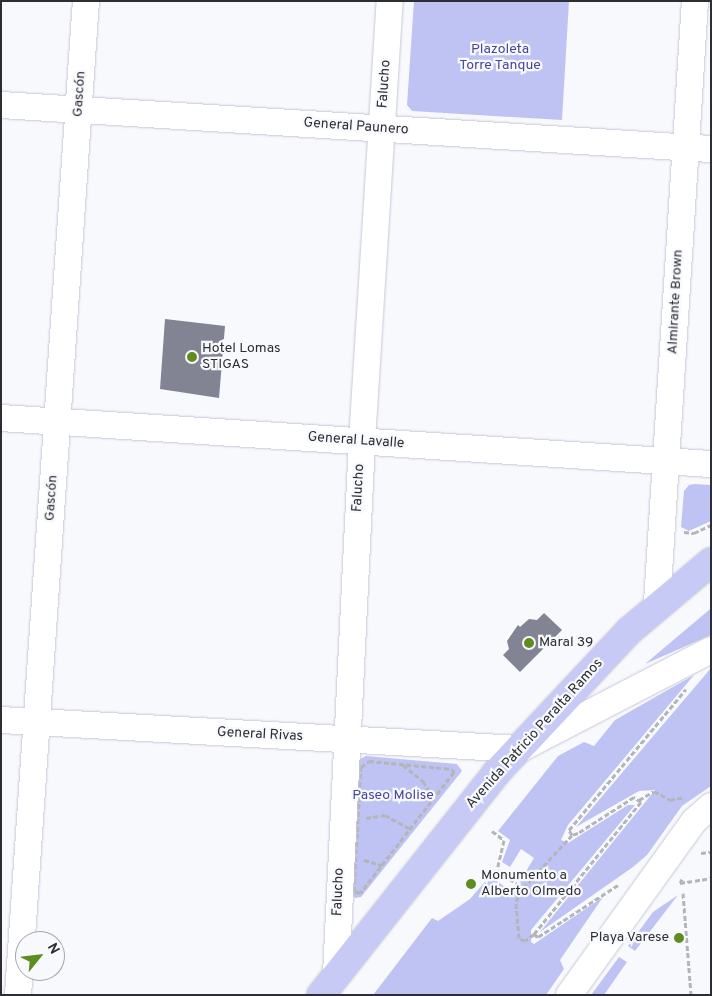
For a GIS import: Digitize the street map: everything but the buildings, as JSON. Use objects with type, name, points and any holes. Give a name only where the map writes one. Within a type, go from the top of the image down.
[{"type":"main road","name":"Avenida Patricio Peralta Ramos","points":[[328,985],[497,772],[602,658],[657,603],[711,562]]},
{"type":"street","name":"Gascón","points":[[18,995],[86,1]]},
{"type":"street","name":"Falucho","points":[[328,985],[345,740],[390,1]]},
{"type":"street","name":"Almirante Brown","points":[[657,603],[666,461],[698,148],[695,1]]},
{"type":"street","name":"General Paunero","points":[[1,105],[698,148]]},
{"type":"street","name":"General Lavalle","points":[[1,418],[711,464]]},
{"type":"street","points":[[520,749],[711,650]]},
{"type":"street","name":"General Rivas","points":[[1,720],[520,749]]},
{"type":"street","points":[[569,995],[689,828],[711,806]]},
{"type":"path","points":[[680,529],[687,535],[711,525]]},
{"type":"path","points":[[572,836],[570,830],[693,681]]},
{"type":"path","points":[[369,760],[400,764],[452,769],[454,772],[360,893],[354,891],[361,767],[369,760]]},
{"type":"path","points":[[400,764],[416,774],[434,798]]},
{"type":"path","points":[[639,800],[641,802],[534,934],[525,941],[519,938],[516,901],[523,888],[572,836],[634,798],[639,800],[654,791],[670,800],[686,795],[684,802]]},
{"type":"path","points":[[357,826],[368,817],[380,814],[391,816],[410,829]]},
{"type":"path","points":[[492,831],[504,840],[497,870],[523,888]]},
{"type":"path","points":[[701,853],[711,852]]},
{"type":"path","points":[[685,875],[680,883],[711,878]]},
{"type":"path","points":[[534,934],[538,938],[627,880]]},
{"type":"path","points":[[683,893],[691,995]]},
{"type":"green space","name":"Plazoleta Torre Tanque","points":[[414,1],[569,1],[562,120],[412,111],[407,105]]},
{"type":"green space","points":[[689,485],[711,485],[711,521],[689,531],[681,527],[684,491]]},
{"type":"green space","points":[[711,608],[711,635],[645,664],[709,610]]},
{"type":"green space","points":[[711,668],[711,786],[682,806],[647,855],[633,867],[540,932],[655,790],[639,791],[576,827]]},
{"type":"green space","points":[[694,675],[568,825],[561,840],[568,843],[628,805],[635,805],[531,930],[531,942],[534,944],[603,897],[560,960],[564,969],[546,995],[373,995],[432,918],[438,921],[470,899],[490,876],[513,893],[534,858],[521,849],[510,867],[502,862],[510,840],[498,831],[558,756],[584,742],[594,746],[615,720]]},
{"type":"green space","name":"Paseo Molise","points":[[366,756],[457,764],[462,771],[361,897],[355,898],[350,892],[357,768],[360,759]]},
{"type":"green space","points":[[678,895],[635,951],[628,946],[653,912]]},
{"type":"green space","points":[[619,957],[627,962],[604,995],[591,995]]},
{"type":"place","name":"Hotel Lomas STIGAS","points":[[192,357]]},
{"type":"place","name":"Maral 39","points":[[529,643]]},
{"type":"place","name":"Monumento a Alberto Olmedo","points":[[471,884]]},
{"type":"place","name":"Playa Varese","points":[[679,938]]}]
